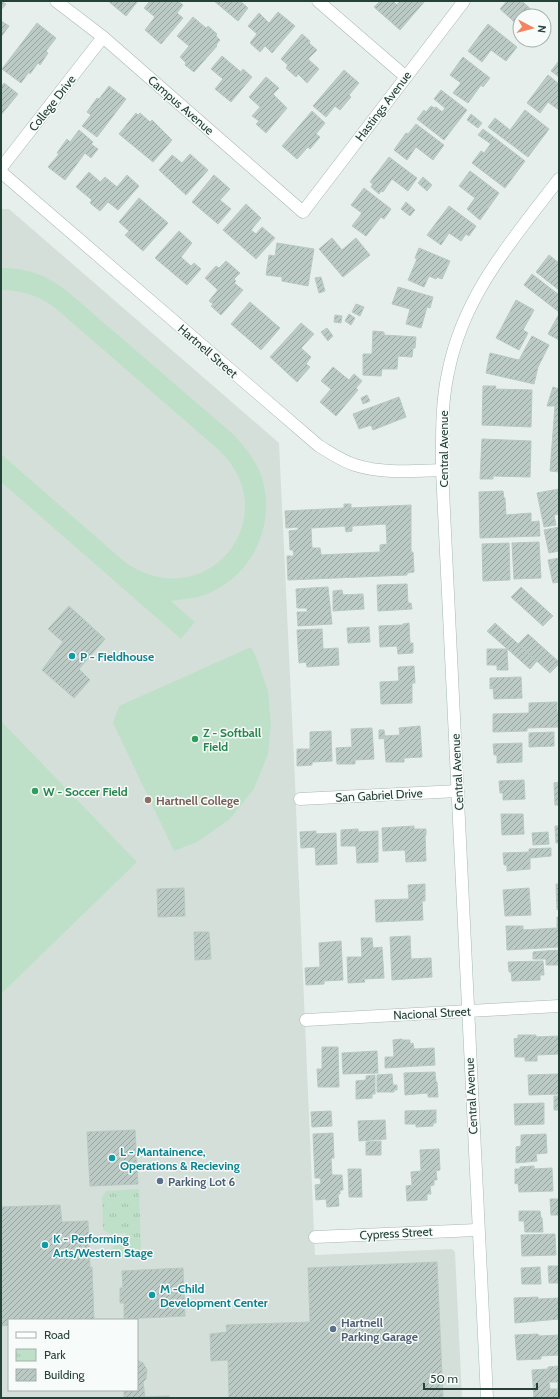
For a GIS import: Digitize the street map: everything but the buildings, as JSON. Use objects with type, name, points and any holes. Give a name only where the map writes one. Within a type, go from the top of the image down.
[{"type":"street","name":"Campus Avenue","points":[[56,1],[103,37],[303,212]]},
{"type":"street","points":[[318,1],[406,77]]},
{"type":"street","name":"Hastings Avenue","points":[[303,212],[464,1]]},
{"type":"street","name":"College Drive","points":[[1,168],[103,37]]},
{"type":"street","name":"Hartnell Street","points":[[1,172],[319,446],[338,458],[355,465],[373,469],[398,471],[442,470]]},
{"type":"street","name":"Central Avenue","points":[[487,1398],[477,1230],[458,791],[442,470],[442,421],[444,397],[452,354],[462,324],[474,299],[490,271],[559,179]]},
{"type":"street","name":"San Gabriel Drive","points":[[300,799],[458,791]]},
{"type":"street","name":"Nacional Street","points":[[306,1020],[559,1006]]},
{"type":"street","name":"Cypress Street","points":[[315,1237],[477,1230]]},
{"type":"shaded area","name":"Hartnell College","points":[[1,209],[9,209],[279,443],[315,1255],[452,1249],[455,1252],[462,1398],[1,1398]]},
{"type":"green space","points":[[1,268],[28,271],[52,281],[67,291],[234,435],[259,469],[265,493],[266,512],[263,530],[257,547],[248,562],[236,576],[221,587],[204,595],[171,601],[195,622],[181,639],[1,482],[1,454],[125,562],[155,576],[183,578],[208,569],[228,553],[241,531],[245,505],[239,478],[220,451],[54,307],[29,294],[1,290]]},
{"type":"green space","name":"Z - Softball Field","points":[[251,647],[257,659],[268,691],[271,724],[268,754],[254,789],[230,819],[197,842],[174,851],[113,723],[119,706]]},
{"type":"green space","name":"W - Soccer Field","points":[[1,721],[137,862],[1,994]]},
{"type":"green space","points":[[139,1189],[141,1250],[123,1258],[115,1258],[111,1256],[110,1250],[122,1240],[126,1233],[111,1234],[103,1230],[102,1197],[106,1191]]},
{"type":"place","name":"P - Fieldhouse","points":[[72,656]]},
{"type":"place","name":"Z - Softball Field","points":[[195,739]]},
{"type":"place","name":"W - Soccer Field","points":[[35,791]]},
{"type":"place","name":"Hartnell College","points":[[148,800]]},
{"type":"place","name":"L - Mantainence, Operations & Recieving","points":[[112,1158]]},
{"type":"place","name":"Parking Lot 6","points":[[160,1181]]},
{"type":"place","name":"K - Performing Arts/Western Stage","points":[[45,1245]]},
{"type":"place","name":"M -Child Development Center","points":[[152,1295]]},
{"type":"place","name":"Hartnell Parking Garage","points":[[333,1329]]}]
